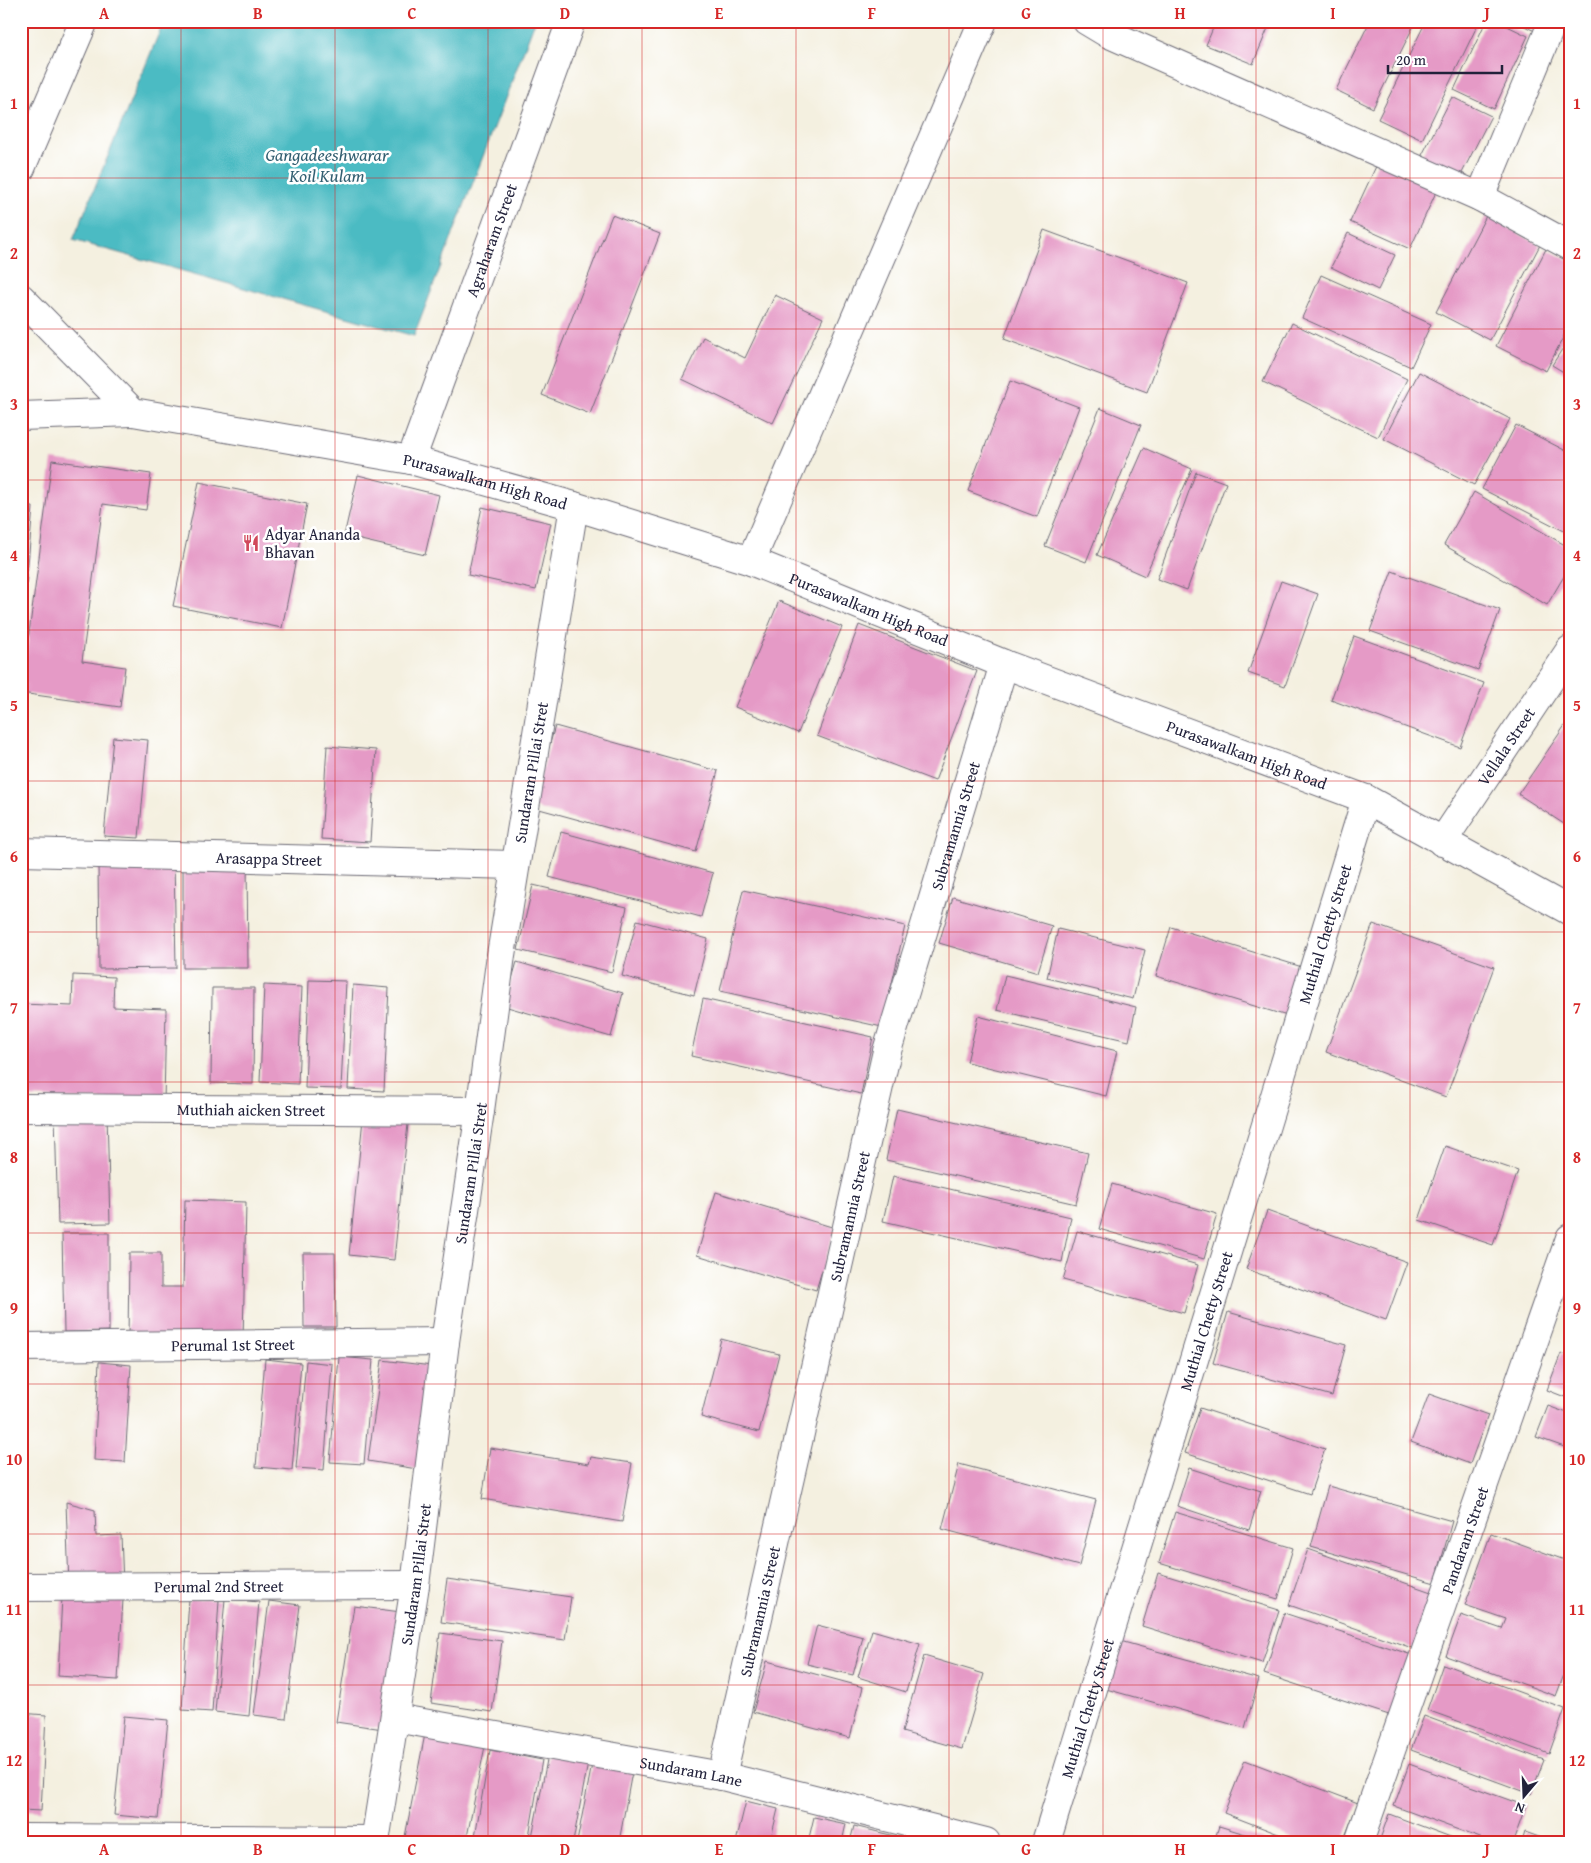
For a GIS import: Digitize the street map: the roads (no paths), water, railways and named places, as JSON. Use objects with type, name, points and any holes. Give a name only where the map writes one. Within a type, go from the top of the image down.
[{"type":"street","points":[[21,168],[84,21]]},
{"type":"street","name":"Agraharam Street","points":[[411,460],[571,21]]},
{"type":"street","points":[[751,561],[983,21]]},
{"type":"street","points":[[1480,197],[1553,21]]},
{"type":"street","points":[[1102,25],[1480,197],[1570,246]]},
{"type":"street","points":[[21,298],[133,412]]},
{"type":"street","name":"Purasawalkam High Road","points":[[21,416],[133,412],[411,460],[574,506],[751,561],[1004,664],[1366,799],[1570,911]]},
{"type":"street","name":"Sundaram Pillai Stret","points":[[375,1841],[415,1585],[445,1342],[480,1111],[514,865],[574,506]]},
{"type":"street","name":"Vellala Street","points":[[1442,842],[1570,650]]},
{"type":"street","name":"Subramannia Street","points":[[722,1776],[887,1051],[1004,664]]},
{"type":"street","name":"Muthial Chetty Street","points":[[1046,1842],[1366,799]]},
{"type":"street","name":"Arasappa Street","points":[[21,852],[514,865]]},
{"type":"street","name":"Muthiah aicken Street","points":[[21,1108],[480,1111]]},
{"type":"street","name":"Pandaram Street","points":[[1359,1842],[1570,1238]]},
{"type":"street","name":"Perumal 1st Street","points":[[21,1348],[445,1342]]},
{"type":"street","name":"Perumal 2nd Street","points":[[21,1587],[415,1585]]},
{"type":"street","name":"Sundaram Lane","points":[[395,1718],[722,1776],[986,1842]]},
{"type":"street","points":[[21,1838],[375,1841]]},
{"type":"water","name":"Gangadeeshwarar Koil Kulam","points":[[164,21],[535,21],[414,336],[73,240]]},
{"type":"place","name":"Adyar Ananda Bhavan","points":[[251,543]]}]
